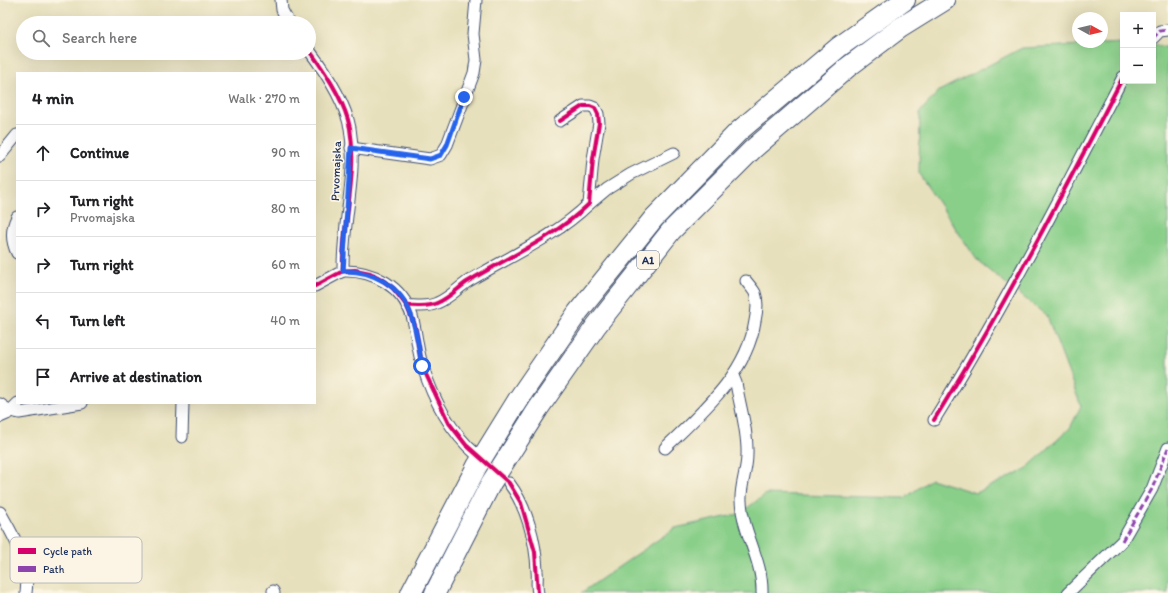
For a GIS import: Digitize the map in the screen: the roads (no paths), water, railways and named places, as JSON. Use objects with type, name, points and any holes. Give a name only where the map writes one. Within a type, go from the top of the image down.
[{"type":"highway","name":"A1","points":[[411,593],[477,466],[519,398],[578,312],[654,218],[739,131],[838,47],[905,0]]},
{"type":"highway","name":"A1","points":[[435,593],[491,484],[538,408],[596,326],[671,231],[753,148],[848,67],[900,28],[945,0]]},
{"type":"street","points":[[281,0],[282,10],[285,16]]},
{"type":"street","points":[[351,148],[430,159],[441,155],[447,145],[474,73],[476,60],[473,28],[476,0]]},
{"type":"street","points":[[1156,35],[1160,31],[1168,30]]},
{"type":"street","name":"Prvomajska","points":[[316,59],[326,72],[349,126],[351,148],[343,271]]},
{"type":"street","points":[[934,420],[965,371],[1048,222],[1120,83]]},
{"type":"street","points":[[560,121],[583,106],[595,108],[598,114],[599,123],[593,159],[589,204]]},
{"type":"street","points":[[0,156],[16,136]]},
{"type":"street","points":[[407,306],[426,307],[438,303],[450,296],[466,283],[509,260],[555,231],[576,216],[607,189],[631,174],[674,153]]},
{"type":"street","points":[[16,219],[13,225],[12,244],[16,252]]},
{"type":"street","points":[[316,285],[343,271],[370,273],[393,288],[407,306],[415,326],[422,366],[430,386],[449,423],[466,446],[477,455]]},
{"type":"street","points":[[665,448],[699,415],[732,376],[749,345],[757,310],[755,294],[746,281]]},
{"type":"street","points":[[732,376],[736,383],[747,442],[746,472],[741,500],[763,584],[762,593]]},
{"type":"street","points":[[0,404],[14,407],[19,413],[76,404]]},
{"type":"street","points":[[182,437],[183,404]]},
{"type":"street","points":[[0,417],[14,407]]},
{"type":"street","points":[[1068,593],[1122,541],[1152,489],[1168,448]]},
{"type":"street","points":[[509,483],[516,492],[527,520],[535,552],[538,593]]},
{"type":"street","points":[[0,512],[14,537]]}]
